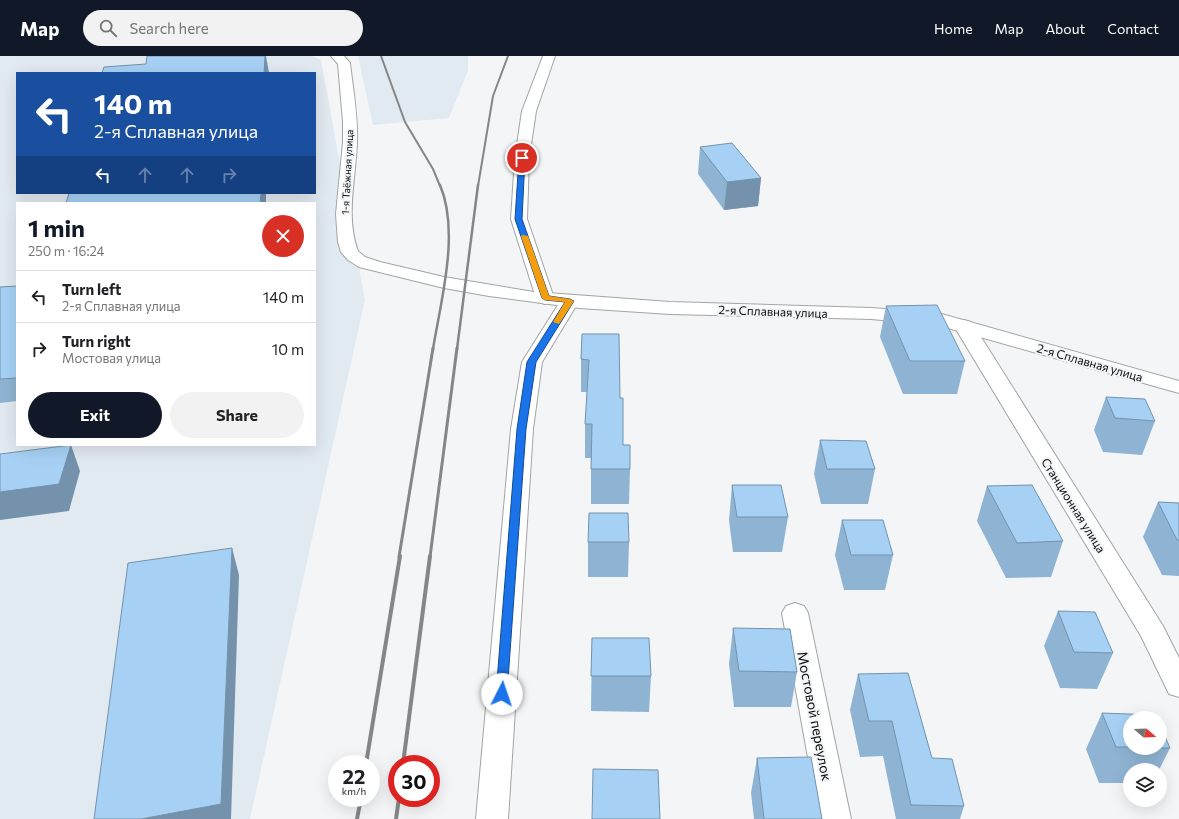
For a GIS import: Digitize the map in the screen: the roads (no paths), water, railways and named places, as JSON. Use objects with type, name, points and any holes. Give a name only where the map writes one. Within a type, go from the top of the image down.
[{"type":"street","name":"1-я Таёжная улица","points":[[338,56],[344,63],[350,140],[344,227],[350,252],[361,262]]},
{"type":"street","points":[[545,298],[519,219],[522,158],[529,110],[549,56]]},
{"type":"street","name":"2-я Сплавная улица","points":[[361,262],[444,284],[570,301],[649,308],[914,316],[964,326],[1179,387]]},
{"type":"street","points":[[492,819],[522,429],[528,384],[532,362],[570,301]]},
{"type":"street","name":"Станционная улица","points":[[964,326],[1153,633],[1179,686]]},
{"type":"street","name":"Мостовой переулок","points":[[795,613],[835,819]]},
{"type":"railway","points":[[381,56],[405,122],[433,169],[440,186]]},
{"type":"railway","points":[[478,186],[493,96],[508,56]]},
{"type":"railway","points":[[433,349],[444,288],[449,245],[446,204],[440,185]]},
{"type":"railway","points":[[457,349],[478,185]]},
{"type":"railway","points":[[399,557],[433,348]]},
{"type":"railway","points":[[430,557],[457,348]]},
{"type":"railway","points":[[367,755],[400,556]]},
{"type":"railway","points":[[404,755],[430,556]]},
{"type":"railway","points":[[357,819],[359,807]]},
{"type":"railway","points":[[396,819],[398,807]]}]
